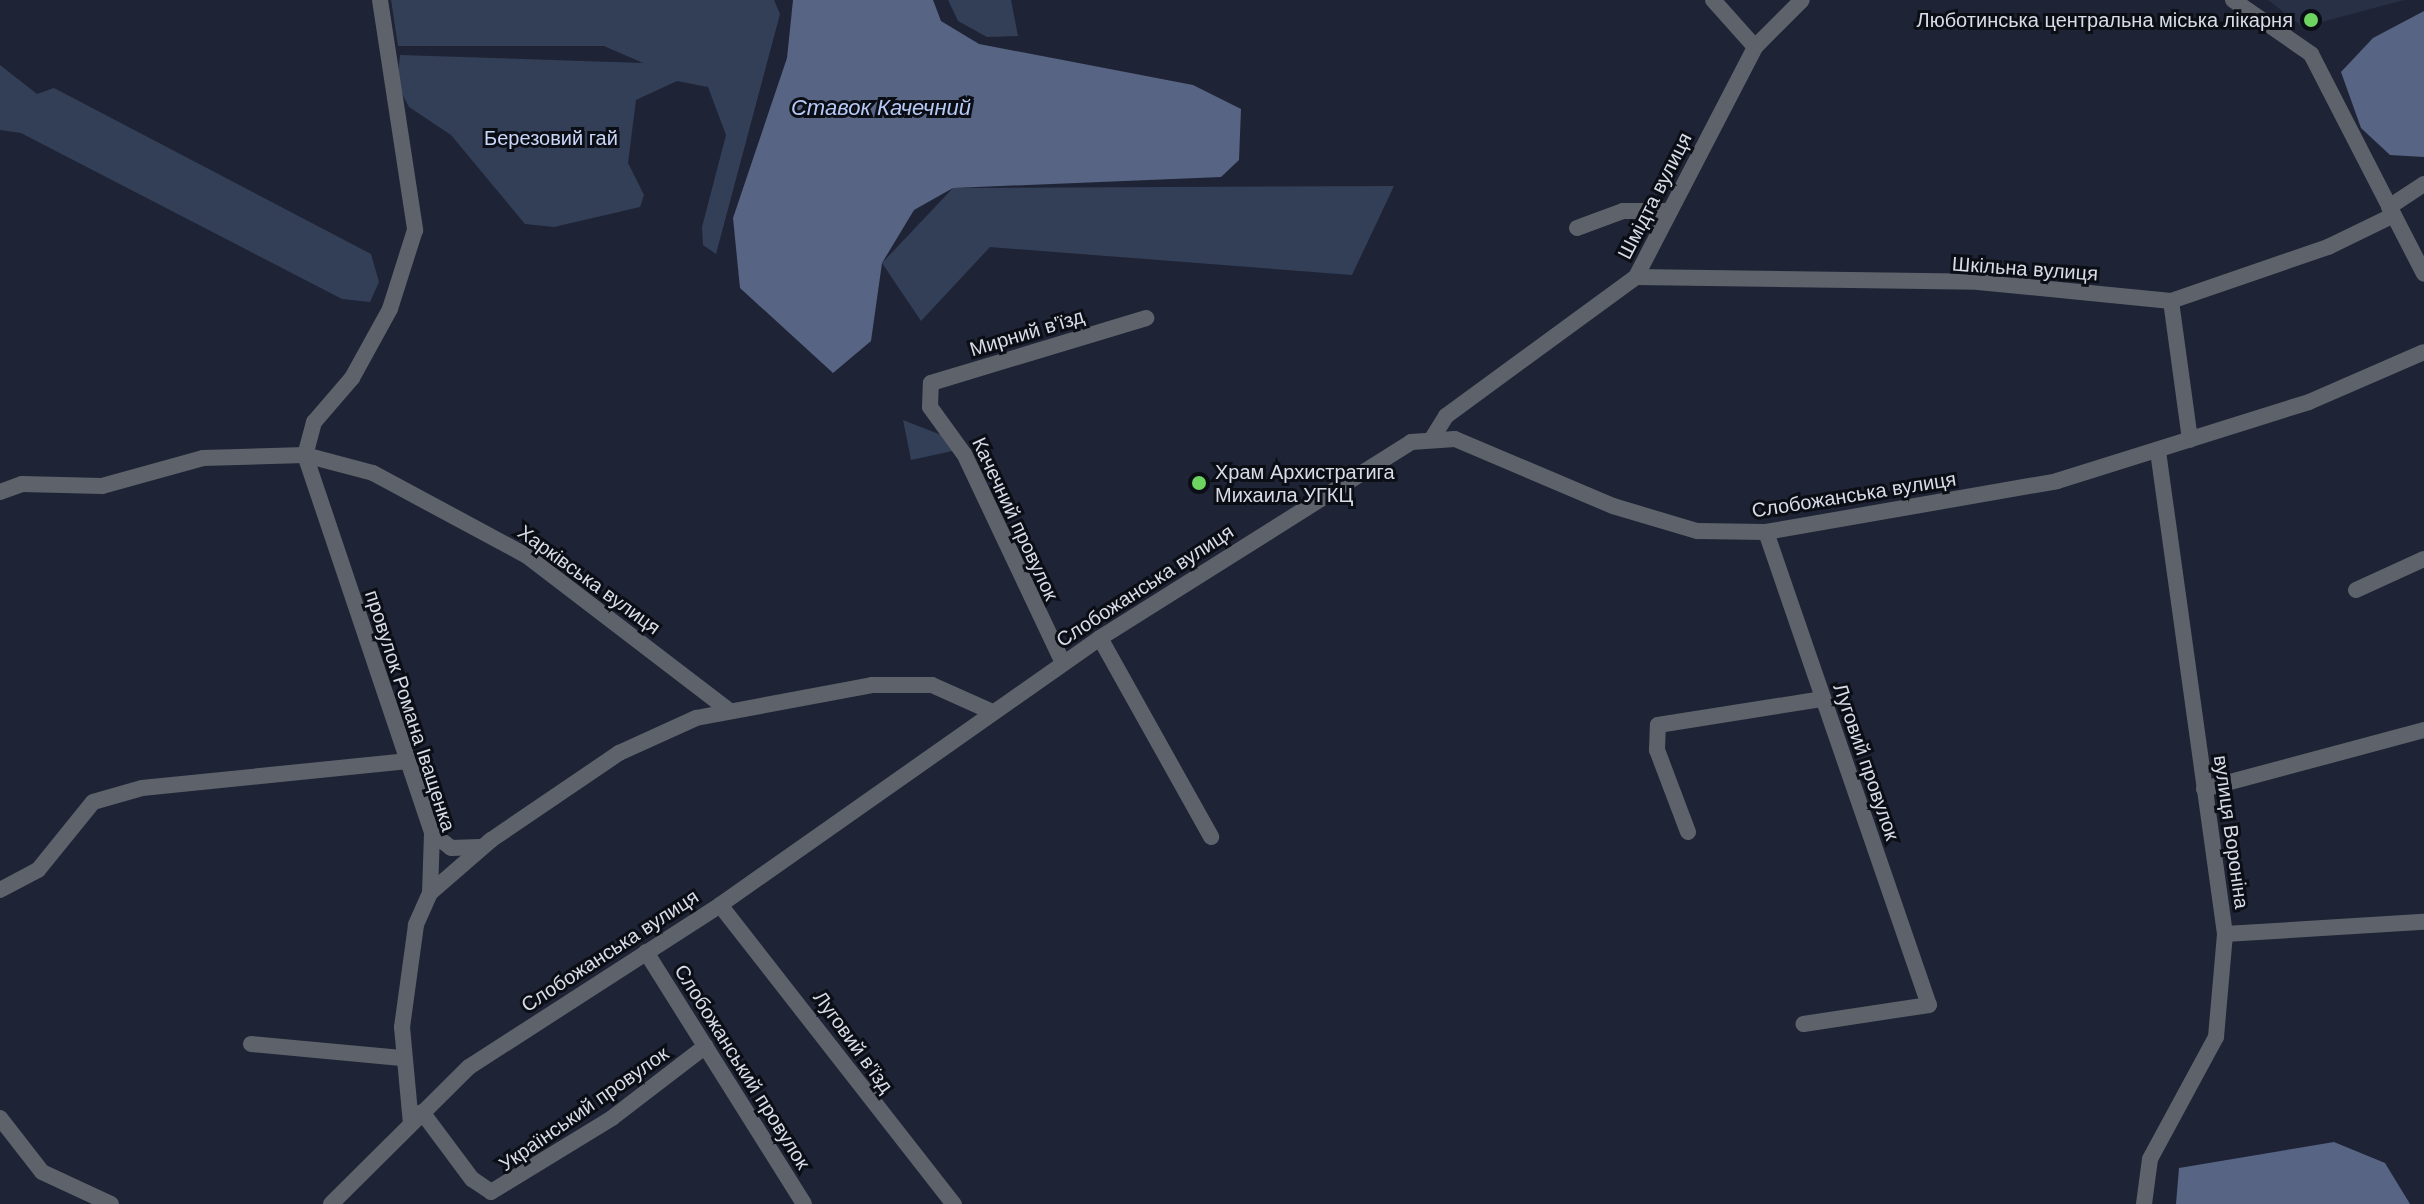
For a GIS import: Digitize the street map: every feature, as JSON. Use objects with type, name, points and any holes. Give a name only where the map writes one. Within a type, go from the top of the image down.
[{"type":"street","points":[[305,455],[314,422],[352,378],[390,309],[415,230],[380,0]]},
{"type":"street","points":[[1713,0],[1755,47]]},
{"type":"street","name":"Шмідта вулиця","points":[[1433,437],[1446,416],[1636,277],[1755,47],[1802,0]]},
{"type":"street","points":[[2233,0],[2311,54],[2424,274]]},
{"type":"street","name":"Шкільна вулиця","points":[[1636,277],[1978,282],[2171,301],[2315,252],[2391,211],[2424,184]]},
{"type":"street","points":[[1577,228],[1623,211],[1670,211]]},
{"type":"street","points":[[2171,301],[2190,440]]},
{"type":"street","name":"Мирний в'їзд","points":[[931,395],[931,383],[1146,318]]},
{"type":"street","name":"Слобожанська вулиця","points":[[331,1204],[469,1067],[720,905],[990,711],[1404,446],[1433,437],[1474,445],[1654,520],[1697,531],[1766,532],[2057,481],[2309,402],[2424,352]]},
{"type":"street","name":"Качечний провулок","points":[[931,395],[930,407],[964,454],[1063,663]]},
{"type":"street","name":"вулиця Вороніна","points":[[2144,1204],[2150,1159],[2216,1037],[2225,934],[2158,450]]},
{"type":"street","name":"Харківська вулиця","points":[[0,492],[22,484],[102,486],[203,458],[305,455],[396,484],[513,547],[727,709]]},
{"type":"street","name":"провулок Романа Іващенка","points":[[305,455],[432,833],[430,893],[409,958],[401,1058],[416,1118]]},
{"type":"street","name":"Луговий провулок","points":[[1766,532],[1929,1005],[1803,1024]]},
{"type":"street","points":[[2356,590],[2424,559]]},
{"type":"street","points":[[1100,638],[1211,837]]},
{"type":"street","points":[[430,893],[485,845],[619,753],[727,709],[872,685],[932,685],[990,711]]},
{"type":"street","points":[[1688,832],[1657,750],[1658,725],[1823,699]]},
{"type":"street","points":[[2204,789],[2424,730]]},
{"type":"street","points":[[0,890],[38,870],[93,802],[142,788],[406,761]]},
{"type":"street","points":[[432,833],[462,851],[485,845]]},
{"type":"street","name":"Луговий в'їзд","points":[[720,905],[954,1204]]},
{"type":"street","points":[[2225,934],[2424,922]]},
{"type":"street","name":"Слобожанський провулок","points":[[646,952],[804,1204]]},
{"type":"street","points":[[251,1044],[401,1058]]},
{"type":"street","name":"Український провулок","points":[[416,1118],[472,1179],[491,1192],[612,1118],[706,1046]]},
{"type":"street","points":[[0,1118],[42,1172],[111,1204]]},
{"type":"shaded area","name":"Люботинська центральна міська лікарня","points":[[2268,0],[2404,0],[2303,27]]},
{"type":"green space","name":"Березовий гай","points":[[391,0],[774,0],[780,14],[716,254],[703,245],[702,227],[726,135],[708,87],[677,81],[636,100],[628,163],[644,195],[640,207],[554,227],[525,224],[451,135],[409,107],[397,84],[400,55],[643,63],[604,46],[398,46]]},
{"type":"green space","points":[[948,0],[1011,0],[1018,36],[987,37],[958,21]]},
{"type":"green space","points":[[0,65],[37,94],[54,88],[371,254],[379,282],[370,302],[342,299],[21,133],[0,130]]},
{"type":"green space","points":[[1394,186],[1352,275],[990,247],[921,321],[882,263],[953,188]]},
{"type":"green space","points":[[903,420],[949,438],[957,450],[911,460]]},
{"type":"water","name":"Ставок Качечний","points":[[793,0],[933,0],[941,21],[979,44],[1193,85],[1241,109],[1239,160],[1221,177],[953,188],[914,210],[882,263],[871,341],[833,373],[740,288],[733,218],[787,58]]},
{"type":"water","points":[[2424,11],[2424,157],[2390,155],[2361,128],[2341,72],[2373,38]]},
{"type":"water","points":[[2334,1142],[2385,1163],[2410,1204],[2176,1204],[2179,1168]]},
{"type":"place","name":"Люботинська центральна міська лікарня","points":[[2311,20]]},
{"type":"place","name":"Храм Архистратига Михаила УГКЦ","points":[[1199,483]]}]
